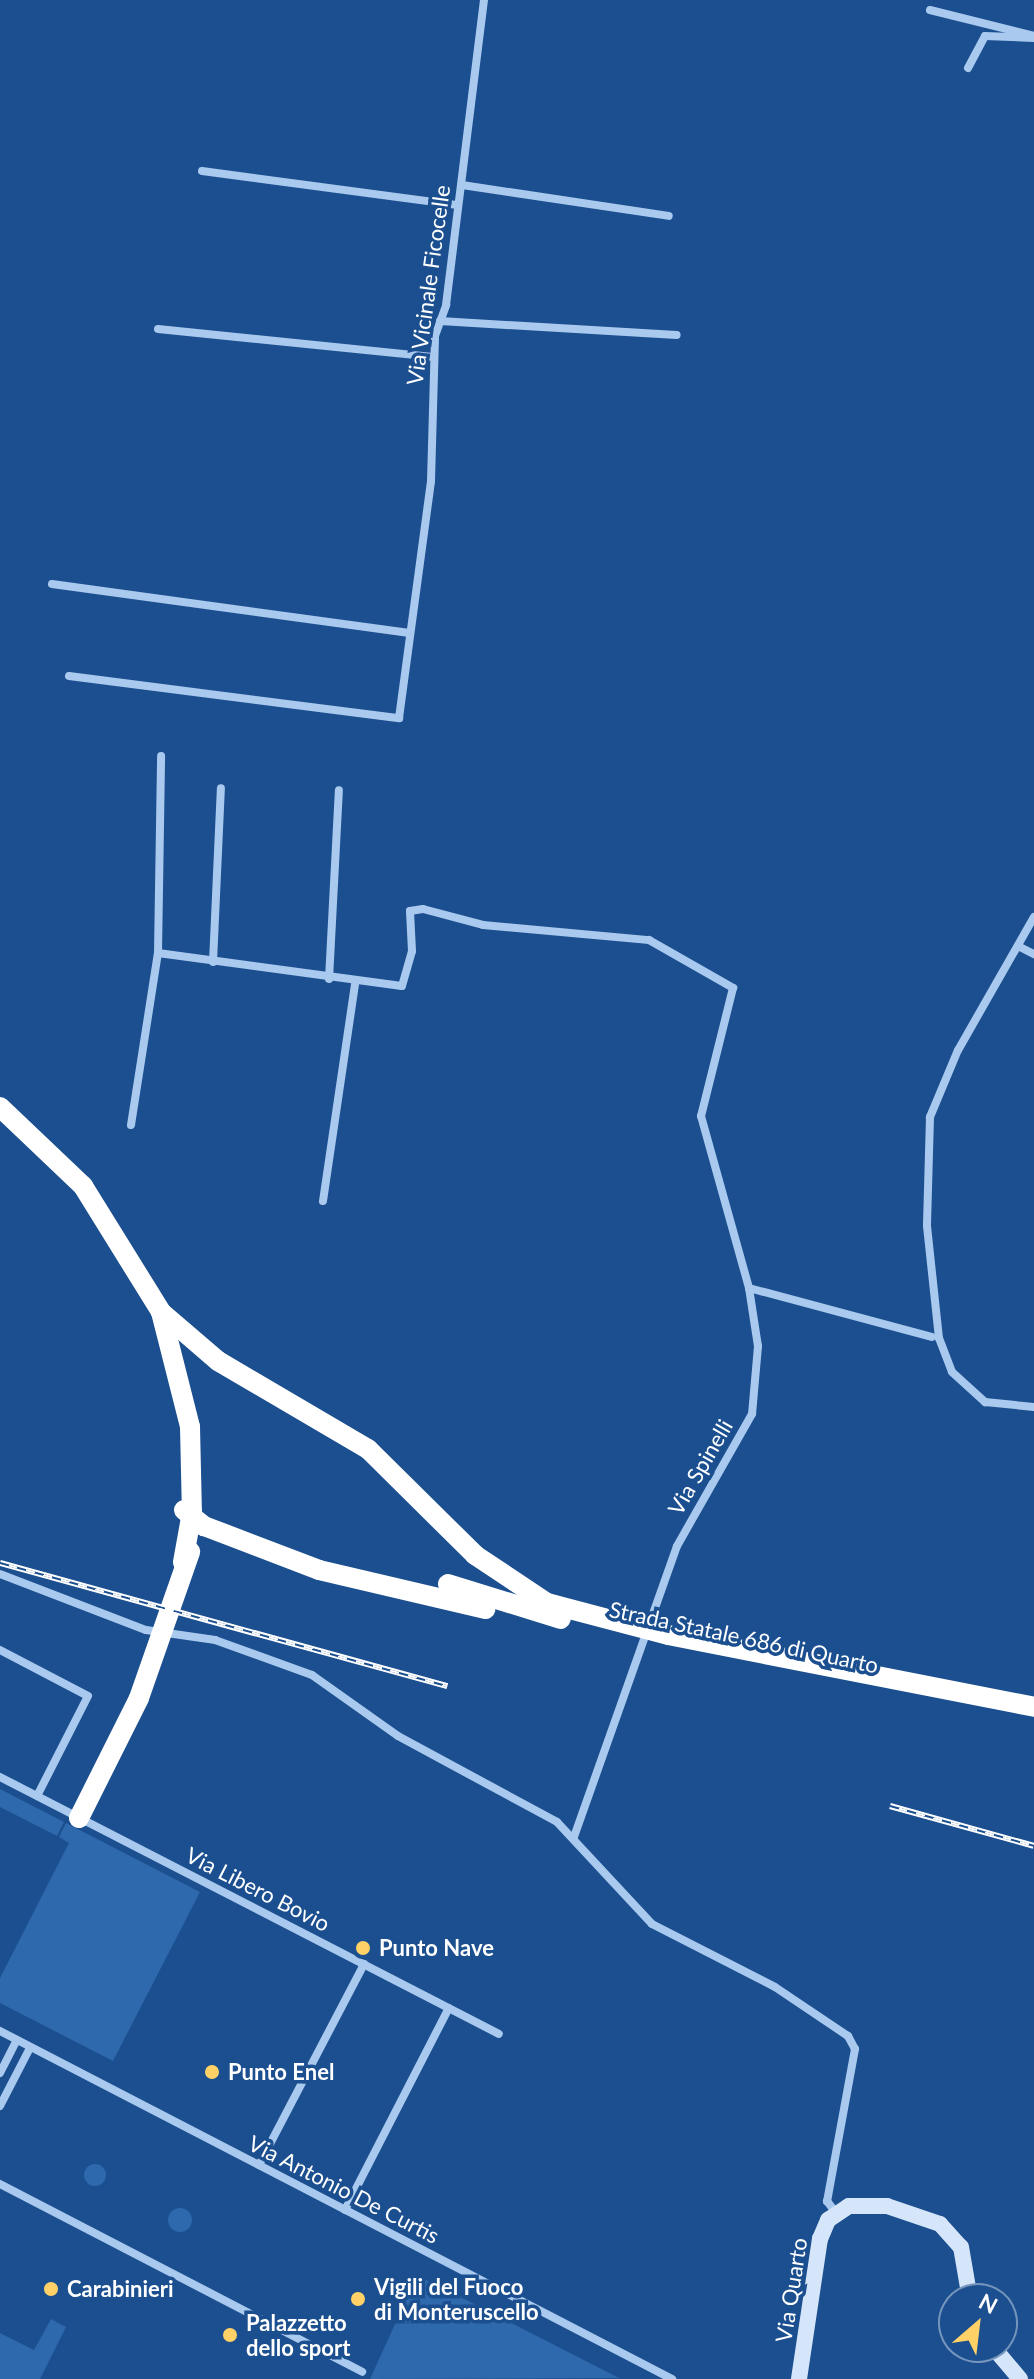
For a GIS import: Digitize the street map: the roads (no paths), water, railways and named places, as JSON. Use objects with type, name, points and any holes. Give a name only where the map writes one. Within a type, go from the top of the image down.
[{"type":"highway","points":[[0,1107],[83,1186],[161,1312],[184,1425],[186,1512],[180,1567],[157,1650],[79,1818]]},
{"type":"highway","points":[[143,1282],[177,1382]]},
{"type":"highway","points":[[161,1312],[218,1361],[360,1443],[475,1555],[545,1609]]},
{"type":"highway","points":[[177,1382],[191,1363],[218,1361]]},
{"type":"highway","points":[[186,1512],[217,1532],[336,1575],[522,1617],[545,1609]]},
{"type":"highway","points":[[180,1567],[197,1540],[217,1532]]},
{"type":"highway","name":"Strada Statale 686 di Quarto","points":[[448,1584],[706,1656],[985,1705],[1034,1707]]},
{"type":"highway","name":"Strada Statale 686 di Quarto","points":[[985,1705],[1034,1721]]},
{"type":"street","name":"Via Vicinale Ficocelle","points":[[69,676],[399,718],[408,633],[431,481],[433,357],[462,185],[484,0]]},
{"type":"street","points":[[930,10],[1034,37]]},
{"type":"street","points":[[968,68],[985,36],[1034,37]]},
{"type":"street","points":[[202,171],[458,205]]},
{"type":"street","points":[[462,185],[669,216]]},
{"type":"street","points":[[440,321],[677,335]]},
{"type":"street","points":[[158,329],[433,357]]},
{"type":"street","points":[[52,584],[408,633]]},
{"type":"street","points":[[131,1125],[158,953],[161,756]]},
{"type":"street","points":[[213,962],[221,788]]},
{"type":"street","points":[[329,979],[339,790]]},
{"type":"street","name":"Via Spinelli","points":[[355,983],[402,986],[412,951],[410,911],[423,909],[483,925],[649,940],[733,988],[701,1116],[749,1288],[758,1346],[752,1414],[697,1501],[655,1608],[574,1837]]},
{"type":"street","points":[[1034,917],[958,1050],[930,1117],[927,1226],[936,1338],[952,1372],[979,1399],[1034,1407]]},
{"type":"street","points":[[1018,946],[1034,954]]},
{"type":"street","points":[[158,953],[355,983],[323,1201]]},
{"type":"street","points":[[749,1288],[936,1338]]},
{"type":"street","points":[[0,1574],[146,1630],[215,1640],[312,1675],[398,1736],[504,1788],[574,1837],[652,1924],[775,1987],[853,2042],[827,2201],[836,2213],[875,2204],[940,2224],[961,2247],[967,2283]]},
{"type":"street","points":[[1,1653],[88,1696],[37,1796]]},
{"type":"street","name":"Via Libero Bovio","points":[[0,1777],[499,2034]]},
{"type":"street","points":[[259,2165],[364,1964]]},
{"type":"street","points":[[345,2210],[449,2008]]},
{"type":"street","name":"Via Antonio De Curtis","points":[[0,2031],[672,2379]]},
{"type":"street","points":[[0,2073],[17,2040]]},
{"type":"street","points":[[0,2106],[30,2048]]},
{"type":"street","points":[[0,2184],[362,2372]]},
{"type":"street","name":"Via Quarto","points":[[799,2379],[818,2247],[836,2213]]},
{"type":"street","points":[[1006,2363],[1020,2379]]},
{"type":"railway","points":[[0,1563],[447,1686]]},
{"type":"railway","points":[[890,1806],[1034,1846]]},
{"type":"place","name":"Punto Nave","points":[[363,1948]]},
{"type":"place","name":"Punto Enel","points":[[212,2072]]},
{"type":"place","name":"Carabinieri","points":[[51,2289]]},
{"type":"place","name":"Vigili del Fuoco di Monteruscello","points":[[358,2299]]},
{"type":"place","name":"Palazzetto dello sport","points":[[230,2335]]}]
